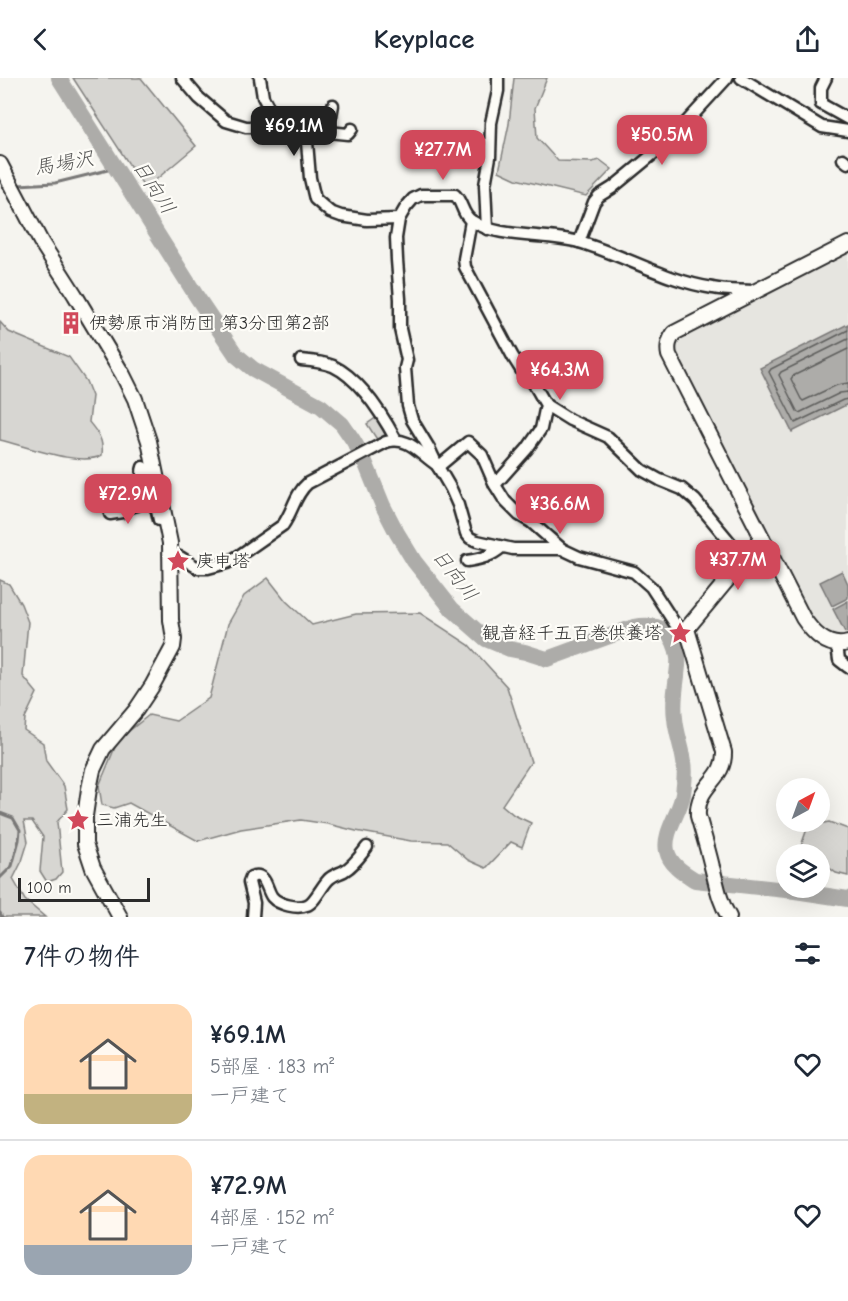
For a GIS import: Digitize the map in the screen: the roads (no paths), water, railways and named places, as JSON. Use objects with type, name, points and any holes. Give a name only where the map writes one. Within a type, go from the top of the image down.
[{"type":"street","points":[[182,78],[200,99],[226,121],[246,127],[284,123],[305,136],[315,199],[330,212],[367,220],[399,219]]},
{"type":"street","points":[[260,78],[263,97],[277,123]]},
{"type":"street","points":[[487,229],[485,185],[498,78]]},
{"type":"street","points":[[579,242],[594,202],[599,196],[669,141],[727,78]]},
{"type":"street","points":[[741,78],[822,127],[848,131]]},
{"type":"street","points":[[826,78],[821,88],[821,104],[848,119]]},
{"type":"street","points":[[319,132],[331,116],[333,105]]},
{"type":"street","points":[[305,136],[319,132],[348,135],[352,129]]},
{"type":"street","points":[[0,164],[41,242],[123,375],[135,399],[149,441],[171,549],[173,647],[136,710],[103,749],[93,770],[85,816],[85,844],[93,868],[120,917]]},
{"type":"street","points":[[562,549],[513,549],[470,538],[454,497],[412,420],[408,406],[405,368],[407,360],[400,329],[396,238],[399,219],[406,207],[413,199],[421,195],[455,195],[465,216],[487,229],[579,242],[683,281],[713,288],[754,291]]},
{"type":"street","points":[[471,221],[464,259],[465,267],[513,357],[525,376],[534,384],[546,405],[570,420],[608,437],[642,470],[682,489],[695,500],[744,559]]},
{"type":"street","points":[[846,243],[674,333],[668,347],[669,355],[806,624],[826,642],[843,644],[839,660],[848,667]]},
{"type":"street","points":[[301,360],[321,362],[346,374],[370,399],[396,440]]},
{"type":"street","points":[[495,485],[527,449],[541,429],[546,405]]},
{"type":"street","points":[[110,514],[122,512],[123,504],[132,507],[140,504],[144,492],[141,475],[143,467],[150,497],[158,511],[161,528],[171,549],[198,568],[208,568],[227,563],[284,525],[299,492],[308,483],[386,442],[396,440],[411,444],[438,466]]},
{"type":"street","points":[[438,466],[468,442],[482,455],[495,485],[505,501],[519,515],[531,522],[562,549],[579,557],[634,572],[651,587],[675,624],[687,629]]},
{"type":"street","points":[[687,629],[762,538]]},
{"type":"street","points":[[467,561],[494,554],[502,547]]},
{"type":"street","points":[[687,629],[724,752],[721,770],[700,797],[698,816],[720,901],[729,917]]},
{"type":"street","points":[[253,917],[254,903],[249,882],[251,877],[256,875],[261,877],[271,896],[277,901],[301,907],[313,902],[330,877],[352,865],[367,848]]},
{"type":"water","points":[[848,324],[848,404],[792,432],[760,368]]},
{"type":"water","points":[[842,571],[848,584],[848,598],[832,606],[820,582]]},
{"type":"water","points":[[848,601],[848,631],[845,632],[833,609]]},
{"type":"waterway","name":"日向川","points":[[59,78],[236,355],[253,369],[321,406],[342,424],[363,457],[397,533],[414,561],[452,609],[486,639],[510,649],[547,659],[634,627],[658,627],[669,635],[678,658],[674,713],[685,770],[681,801],[666,844],[674,864],[695,880],[848,899]]},
{"type":"waterway","name":"馬場沢","points":[[18,185],[55,183],[116,168]]},
{"type":"waterway","points":[[0,813],[13,818],[20,830],[12,866],[0,878]]},
{"type":"waterway","points":[[0,913],[2,917]]},
{"type":"place","name":"伊勢原市消防団 第3分団第2部","points":[[71,323]]},
{"type":"place","name":"庚申塔","points":[[178,561]]},
{"type":"place","name":"観音経千五百巻供養塔","points":[[680,633]]},
{"type":"place","name":"三浦先生","points":[[78,820]]}]
